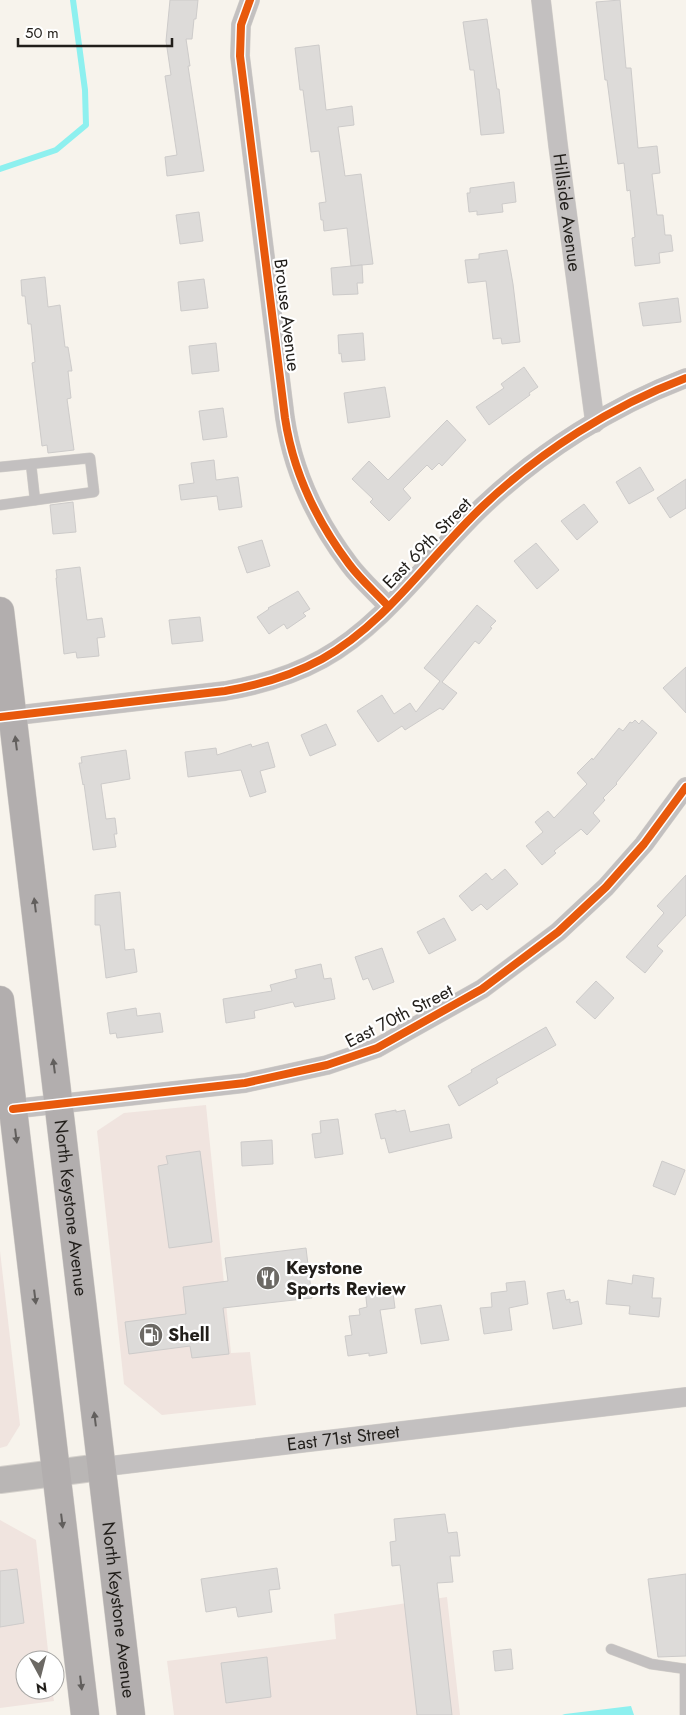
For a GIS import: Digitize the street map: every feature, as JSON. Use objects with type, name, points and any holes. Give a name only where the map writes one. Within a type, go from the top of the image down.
[{"type":"main road","name":"North Keystone Avenue","points":[[0,611],[6,716],[58,1104],[131,1715]]},
{"type":"main road","points":[[0,1000],[85,1715]]},
{"type":"main road","name":"East 71st Street","points":[[0,1480],[101,1467]]},
{"type":"street","name":"Brouse Avenue","points":[[250,0],[241,25],[240,56],[287,427],[302,481],[318,516],[349,564],[388,606]]},
{"type":"street","name":"Hillside Avenue","points":[[541,0],[595,423]]},
{"type":"street","name":"East 69th Street","points":[[6,716],[225,691],[260,684],[291,674],[323,658],[352,638],[388,606],[482,507],[540,458],[628,403],[686,378]]},
{"type":"street","name":"East 70th Street","points":[[13,1109],[219,1087],[273,1078],[343,1061],[392,1040],[482,989],[558,932],[606,887],[644,844],[686,787]]},
{"type":"street","name":"East 71st Street","points":[[101,1467],[686,1397]]},
{"type":"lane","points":[[0,468],[90,458],[94,492],[0,505]]},
{"type":"lane","points":[[30,464],[35,500]]},
{"type":"lane","points":[[611,1649],[651,1664],[686,1669],[685,1715]]},
{"type":"shaded area","points":[[206,1105],[231,1353],[250,1352],[256,1405],[162,1415],[124,1384],[97,1131],[124,1113]]},
{"type":"shaded area","points":[[0,1251],[20,1425],[7,1446],[0,1448]]},
{"type":"shaded area","points":[[0,1520],[36,1540],[48,1650],[15,1650],[15,1700],[54,1701],[0,1708]]},
{"type":"shaded area","points":[[447,1597],[460,1715],[174,1715],[167,1661],[336,1639],[334,1614]]},
{"type":"water","points":[[631,1706],[634,1715],[562,1715],[565,1714]]},
{"type":"building","points":[[170,0],[198,0],[192,39],[186,39],[190,66],[188,66],[204,171],[167,176],[165,157],[177,155],[165,76],[171,75],[166,41]]},
{"type":"building","points":[[620,0],[626,68],[631,68],[638,148],[657,146],[660,173],[652,174],[657,215],[663,215],[665,235],[671,235],[673,251],[659,253],[660,263],[635,266],[632,238],[635,237],[630,190],[627,191],[624,163],[618,164],[607,80],[605,80],[596,2]]},
{"type":"building","points":[[487,19],[497,89],[499,89],[504,133],[481,135],[474,70],[470,70],[463,22]]},
{"type":"building","points":[[319,45],[326,110],[352,106],[354,125],[338,127],[345,176],[361,174],[373,264],[351,266],[347,228],[324,231],[323,220],[321,220],[319,203],[326,202],[319,151],[311,152],[303,90],[300,90],[295,48]]},
{"type":"building","points":[[514,182],[516,202],[502,204],[503,212],[477,215],[477,211],[469,212],[467,193],[470,193],[470,188]]},
{"type":"building","points":[[199,212],[203,241],[180,244],[176,215]]},
{"type":"building","points":[[507,250],[520,342],[502,344],[501,338],[493,339],[486,281],[468,283],[465,260],[479,259],[479,254]]},
{"type":"building","points":[[362,265],[363,283],[357,283],[358,294],[333,295],[331,268]]},
{"type":"building","points":[[45,277],[48,307],[60,305],[65,347],[68,347],[72,371],[68,371],[71,398],[67,399],[74,450],[48,453],[47,445],[42,446],[32,363],[35,362],[31,324],[28,324],[25,296],[22,296],[21,280]]},
{"type":"building","points":[[204,279],[208,308],[181,311],[178,282]]},
{"type":"building","points":[[678,298],[681,322],[643,326],[639,303]]},
{"type":"building","points":[[363,333],[365,360],[342,362],[341,353],[339,354],[338,335]]},
{"type":"building","points":[[216,343],[219,371],[192,374],[189,346]]},
{"type":"building","points":[[524,367],[538,387],[489,425],[476,407],[504,388],[501,384]]},
{"type":"building","points":[[385,387],[390,417],[348,423],[344,393]]},
{"type":"building","points":[[223,408],[227,437],[203,440],[199,411]]},
{"type":"building","points":[[447,420],[466,440],[442,466],[439,463],[432,470],[427,465],[403,489],[411,498],[389,521],[370,502],[373,499],[352,479],[369,461],[388,480]]},
{"type":"building","points":[[214,460],[216,480],[238,477],[242,507],[219,510],[217,496],[181,500],[179,485],[194,483],[191,463]]},
{"type":"building","points":[[640,467],[654,490],[629,504],[616,482]]},
{"type":"building","points":[[686,479],[686,508],[670,518],[657,498]]},
{"type":"building","points":[[73,502],[76,532],[53,534],[50,505]]},
{"type":"building","points":[[584,504],[598,522],[577,540],[561,521]]},
{"type":"building","points":[[262,540],[270,566],[247,573],[238,547]]},
{"type":"building","points":[[536,543],[559,570],[537,589],[514,561]]},
{"type":"building","points":[[80,567],[87,620],[102,618],[105,637],[97,638],[99,656],[77,658],[76,652],[64,654],[56,570]]},
{"type":"building","points":[[298,591],[310,609],[303,613],[306,616],[287,629],[284,624],[269,634],[257,617],[268,608]]},
{"type":"building","points":[[477,605],[496,621],[479,644],[475,641],[442,682],[457,693],[443,710],[440,708],[405,730],[402,726],[378,742],[357,711],[382,695],[394,714],[410,703],[416,712],[440,681],[424,668]]},
{"type":"building","points":[[200,617],[203,641],[172,644],[169,620]]},
{"type":"building","points":[[686,667],[686,713],[663,688]]},
{"type":"building","points":[[635,720],[639,724],[642,720],[657,733],[617,784],[603,798],[605,800],[593,813],[600,821],[587,835],[581,829],[554,851],[556,853],[542,865],[526,846],[543,832],[535,822],[548,811],[554,818],[587,784],[577,773],[592,758],[593,760],[619,728],[623,731],[630,722],[632,723]]},
{"type":"building","points":[[326,724],[336,745],[310,756],[301,735]]},
{"type":"building","points":[[268,742],[275,767],[260,771],[266,792],[250,797],[241,770],[188,777],[185,752],[216,748],[217,755],[251,744],[252,747]]},
{"type":"building","points":[[126,750],[130,779],[101,784],[106,819],[115,818],[117,834],[114,834],[116,847],[93,850],[84,784],[79,763],[82,763],[81,757]]},
{"type":"building","points":[[505,869],[518,884],[487,910],[481,904],[472,911],[459,896],[486,873],[492,880]]},
{"type":"building","points":[[686,875],[686,915],[657,946],[663,951],[645,973],[626,957],[664,913],[657,906]]},
{"type":"building","points":[[120,892],[125,950],[134,949],[137,972],[106,978],[100,925],[95,925],[95,895]]},
{"type":"building","points":[[444,918],[456,940],[429,954],[417,932]]},
{"type":"building","points":[[382,948],[394,982],[373,990],[368,978],[363,980],[355,957]]},
{"type":"building","points":[[321,964],[324,979],[331,978],[335,999],[295,1007],[293,1002],[254,1011],[255,1018],[226,1023],[223,999],[272,991],[270,985],[297,978],[295,970]]},
{"type":"building","points":[[596,981],[614,998],[595,1019],[576,1002]]},
{"type":"building","points":[[136,1008],[137,1016],[160,1013],[163,1032],[117,1038],[116,1033],[110,1034],[107,1013]]},
{"type":"building","points":[[546,1027],[556,1045],[496,1079],[498,1083],[459,1106],[448,1086],[472,1072],[471,1070]]},
{"type":"building","points":[[396,1110],[396,1112],[405,1110],[410,1132],[449,1124],[452,1138],[389,1153],[385,1138],[381,1139],[375,1114]]},
{"type":"building","points":[[338,1119],[343,1154],[315,1158],[312,1134],[321,1133],[320,1121]]},
{"type":"building","points":[[272,1140],[273,1164],[242,1166],[241,1142]]},
{"type":"building","points":[[200,1151],[212,1242],[169,1248],[158,1166],[168,1164],[166,1156]]},
{"type":"building","points":[[662,1161],[685,1170],[675,1195],[653,1186]]},
{"type":"building","points":[[306,1248],[312,1298],[223,1308],[229,1354],[192,1358],[190,1346],[129,1354],[125,1322],[186,1314],[183,1287],[228,1281],[225,1258]]},
{"type":"building","points":[[633,1275],[654,1278],[652,1298],[661,1298],[659,1317],[629,1314],[630,1306],[606,1304],[608,1280],[632,1284]]},
{"type":"building","points":[[525,1281],[528,1304],[509,1308],[512,1330],[484,1334],[480,1308],[492,1307],[491,1293],[507,1291],[506,1283]]},
{"type":"building","points":[[392,1285],[395,1308],[380,1310],[387,1353],[369,1356],[369,1353],[348,1356],[345,1336],[352,1335],[349,1316],[360,1315],[359,1309],[367,1307],[365,1289]]},
{"type":"building","points":[[564,1290],[566,1300],[570,1299],[570,1303],[578,1301],[582,1324],[553,1329],[547,1293]]},
{"type":"building","points":[[441,1305],[449,1340],[421,1344],[415,1309]]},
{"type":"building","points":[[445,1514],[448,1533],[457,1532],[460,1556],[450,1556],[453,1582],[437,1583],[452,1715],[417,1715],[400,1565],[392,1566],[390,1542],[396,1541],[394,1519]]},
{"type":"building","points":[[277,1568],[280,1589],[269,1590],[272,1612],[238,1617],[236,1607],[206,1612],[201,1579]]},
{"type":"building","points":[[17,1569],[24,1623],[0,1627],[0,1571]]},
{"type":"building","points":[[686,1574],[686,1656],[658,1657],[648,1579]]},
{"type":"building","points":[[511,1649],[513,1669],[495,1671],[493,1651]]},
{"type":"building","points":[[267,1657],[271,1697],[226,1703],[221,1663]]},
{"type":"waterway","points":[[0,169],[56,150],[86,125],[85,90],[73,0]]},
{"type":"cycle path","points":[[250,0],[241,25],[240,56],[289,438],[300,476],[316,513],[326,530],[353,570],[388,606]]},
{"type":"cycle path","points":[[0,717],[225,691],[275,679],[310,665],[345,644],[367,627],[388,608],[483,506],[529,467],[553,449],[605,416],[658,389],[686,378]]},
{"type":"cycle path","points":[[13,1109],[245,1083],[327,1065],[377,1048],[482,989],[558,932],[606,887],[644,844],[686,787]]},
{"type":"place","name":"Keystone Sports Review","points":[[268,1278]]},
{"type":"place","name":"Shell","points":[[151,1335]]}]
